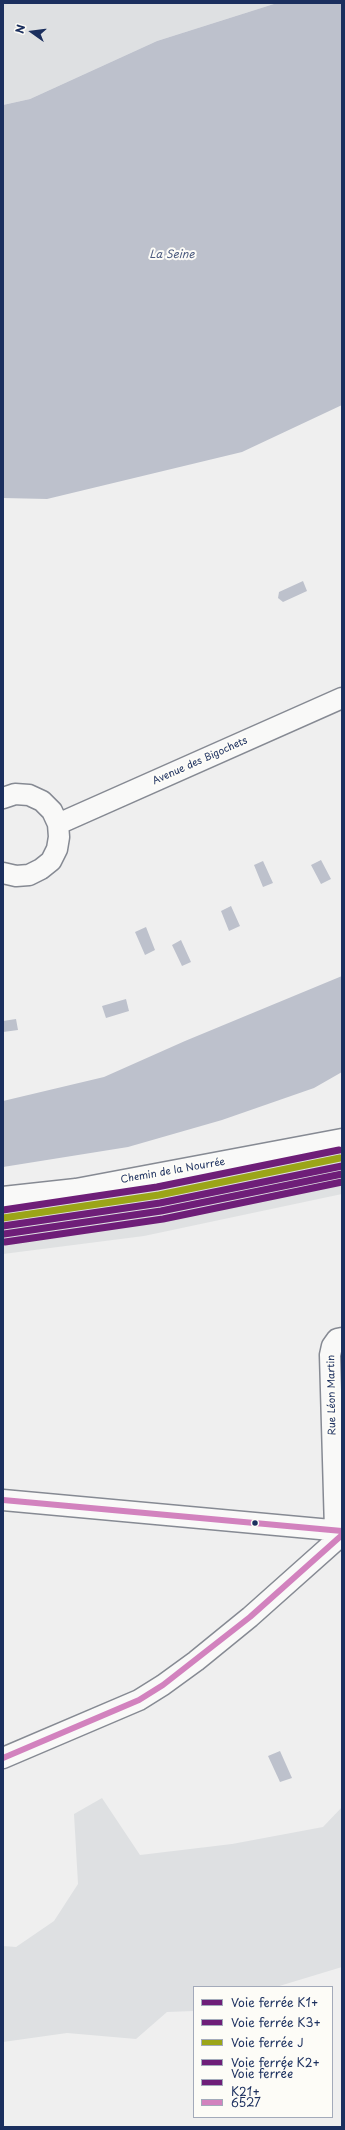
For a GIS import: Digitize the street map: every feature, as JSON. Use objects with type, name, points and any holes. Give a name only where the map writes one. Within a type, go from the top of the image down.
[{"type":"street","name":"Avenue des Bigochets","points":[[58,824],[342,698]]},
{"type":"street","points":[[3,798],[15,794],[29,795],[42,801],[52,811],[58,824],[59,837],[57,849],[50,861],[41,869],[29,875],[16,876],[3,873]]},
{"type":"street","name":"Chemin de la Nourrée","points":[[3,1197],[76,1189],[342,1139]]},
{"type":"street","name":"Rue Léon Martin","points":[[340,1532],[330,1355],[332,1346],[337,1339],[342,1338]]},
{"type":"street","points":[[3,1500],[340,1532]]},
{"type":"street","points":[[3,1758],[139,1700],[163,1685],[196,1662],[250,1617],[340,1532]]},
{"type":"shaded area","points":[[3,3],[277,3],[157,41],[30,99],[3,105]]},
{"type":"shaded area","points":[[342,1142],[342,1194],[144,1236],[3,1254],[3,1202]]},
{"type":"shaded area","points":[[102,1798],[140,1855],[232,1844],[323,1827],[342,1807],[342,1967],[279,1986],[193,1986],[193,2011],[167,2012],[136,2039],[67,2033],[3,2042],[3,1946],[16,1947],[54,1921],[78,1884],[74,1814]]},
{"type":"water","name":"La Seine","points":[[277,3],[342,3],[342,405],[242,452],[47,499],[3,498],[3,105],[30,99],[157,41]]},
{"type":"water","points":[[303,581],[307,591],[283,602],[278,598],[279,592]]},
{"type":"water","points":[[321,860],[331,879],[321,884],[311,865]]},
{"type":"water","points":[[263,861],[273,883],[263,887],[254,865]]},
{"type":"water","points":[[231,906],[240,926],[229,931],[221,911]]},
{"type":"water","points":[[146,927],[155,950],[145,955],[135,932]]},
{"type":"water","points":[[181,940],[191,962],[182,966],[172,945]]},
{"type":"water","points":[[342,976],[342,1072],[314,1088],[222,1120],[128,1147],[3,1167],[3,1101],[104,1077],[185,1041]]},
{"type":"water","points":[[126,999],[129,1011],[106,1018],[102,1006]]},
{"type":"water","points":[[16,1019],[18,1030],[3,1032],[3,1021]]},
{"type":"water","points":[[280,1751],[292,1778],[280,1782],[268,1756]]},
{"type":"rail line","name":"K21+","points":[[3,1210],[157,1187],[339,1150]]},
{"type":"rail line","name":"J","points":[[3,1218],[159,1195],[340,1158]]},
{"type":"rail line","name":"K1+","points":[[3,1226],[160,1203],[342,1166]]},
{"type":"rail line","name":"K3+","points":[[4,1234],[161,1211],[342,1174]]},
{"type":"rail line","name":"K2+","points":[[5,1242],[163,1219],[342,1182]]},
{"type":"transit line","name":"6527","points":[[3,1500],[342,1531]]},
{"type":"transit line","name":"6527","points":[[3,1758],[139,1700],[163,1685],[250,1617],[342,1535]]}]
